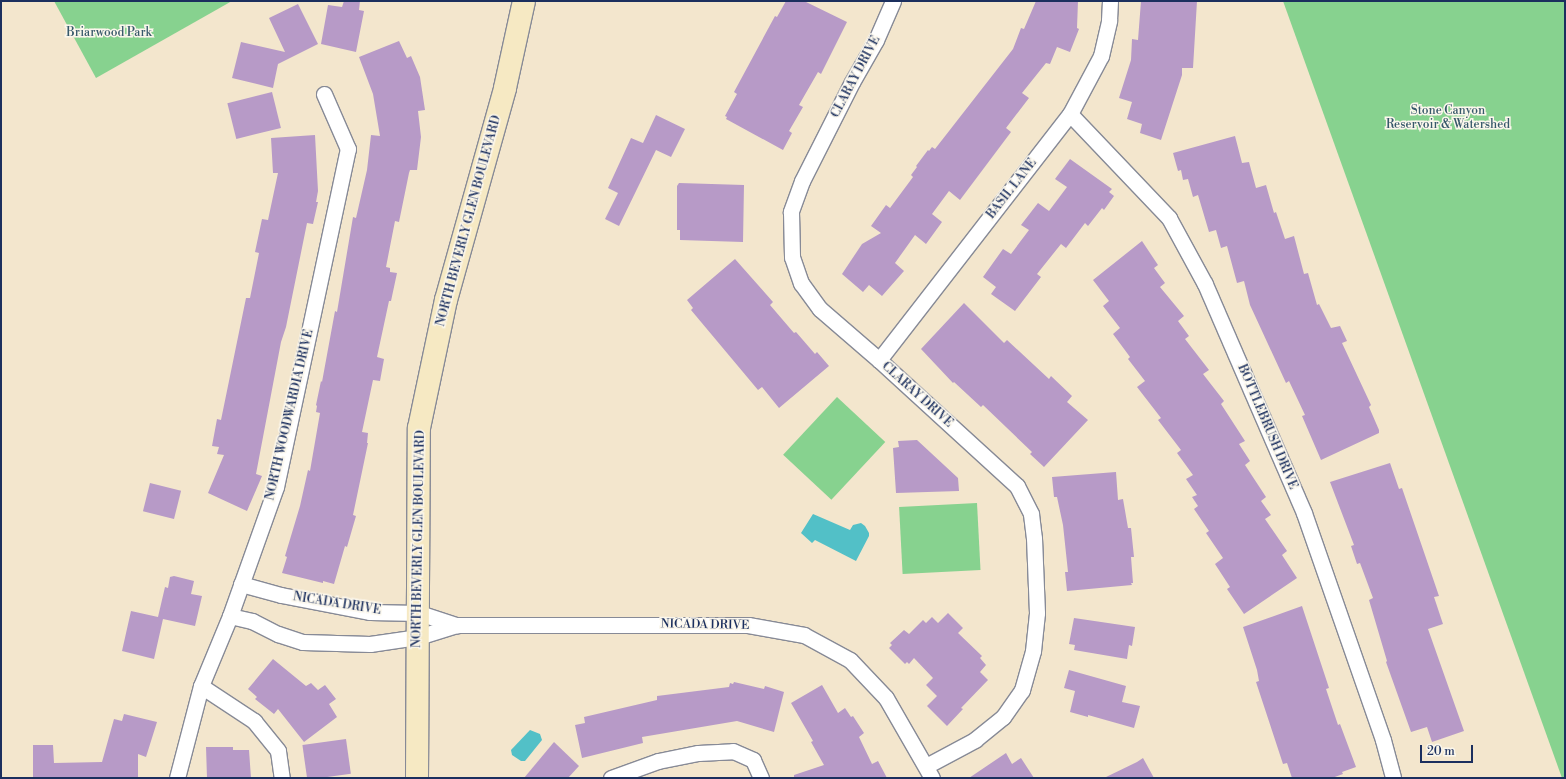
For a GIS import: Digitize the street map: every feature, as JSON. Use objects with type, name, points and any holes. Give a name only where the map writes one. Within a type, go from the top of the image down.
[{"type":"main road","name":"NORTH BEVERLY GLEN BOULEVARD","points":[[417,778],[419,428],[446,300],[506,88],[524,1]]},
{"type":"street","name":"CLARAY DRIVE","points":[[893,1],[876,40],[852,82],[802,181],[792,212],[792,257],[801,283],[820,309],[879,360],[1017,486],[1031,514],[1034,532],[1037,613],[1033,651],[1022,690],[1004,716],[975,740],[929,772]]},
{"type":"street","name":"BASIL LANE","points":[[879,360],[1070,114],[1101,56],[1109,20],[1110,1]]},
{"type":"street","name":"NORTH WOODWARDIA DRIVE","points":[[177,778],[201,686],[230,616],[276,487],[348,149],[324,94]]},
{"type":"street","name":"BOTTLEBRUSH DRIVE","points":[[1070,114],[1169,218],[1205,284],[1304,513],[1383,740],[1393,778]]},
{"type":"street","name":"NICADA DRIVE","points":[[241,584],[281,595],[370,612],[419,613],[457,625]]},
{"type":"street","name":"NICADA DRIVE","points":[[230,616],[252,621],[278,634],[303,642],[370,644],[418,637],[457,625],[748,625],[804,635],[850,660],[886,698],[929,772]]},
{"type":"street","points":[[201,686],[254,721],[278,751],[282,778]]},
{"type":"street","points":[[611,778],[658,761],[698,753],[733,751],[753,760],[761,778]]},
{"type":"green space","name":"Briarwood Park","points":[[54,1],[232,1],[96,78]]},
{"type":"green space","name":"Stone Canyon Reservoir & Watershed","points":[[1283,1],[1565,1],[1565,778],[1562,778]]},
{"type":"green space","points":[[837,397],[885,442],[831,500],[783,455]]},
{"type":"green space","points":[[977,503],[981,570],[903,574],[899,507]]},
{"type":"water","points":[[813,514],[850,530],[853,525],[861,523],[865,526],[869,536],[856,561],[815,540],[812,543],[801,533]]},
{"type":"water","points":[[530,730],[540,734],[542,740],[525,761],[521,761],[512,755],[511,750]]},
{"type":"building","points":[[344,1],[360,1],[359,10],[364,11],[356,52],[321,44],[328,5],[342,7]]},
{"type":"building","points":[[786,1],[804,1],[847,22],[821,74],[818,72],[799,105],[803,107],[789,131],[792,133],[783,150],[726,119],[727,117],[725,116],[737,94],[734,92],[775,16],[777,17]]},
{"type":"building","points":[[1036,1],[1078,1],[1077,28],[1079,29],[1070,52],[1057,47],[1050,64],[1046,63],[1022,93],[1029,98],[1006,128],[1011,132],[960,200],[949,191],[932,214],[942,222],[926,244],[915,235],[895,263],[904,271],[882,296],[869,285],[863,292],[842,274],[862,244],[881,233],[871,226],[886,205],[890,208],[913,177],[911,175],[917,167],[916,166],[928,150],[929,151],[932,147],[935,149],[1013,49],[1021,28],[1024,29]]},
{"type":"building","points":[[1141,1],[1197,1],[1193,68],[1182,68],[1182,75],[1161,140],[1140,133],[1142,124],[1127,119],[1132,102],[1119,98],[1131,60],[1132,39],[1138,40]]},
{"type":"building","points":[[298,4],[318,44],[278,64],[273,88],[232,78],[241,42],[285,52],[269,18]]},
{"type":"building","points":[[399,41],[407,58],[411,56],[420,77],[425,110],[418,111],[421,137],[417,170],[410,170],[409,173],[399,222],[395,221],[386,267],[390,268],[390,272],[397,273],[391,301],[389,301],[377,357],[384,359],[380,381],[373,380],[362,432],[368,433],[368,443],[353,515],[356,516],[347,547],[345,546],[334,584],[323,581],[323,583],[282,573],[287,557],[285,556],[300,506],[308,470],[310,471],[320,413],[316,412],[316,405],[321,381],[322,382],[335,311],[337,312],[353,217],[356,218],[367,170],[371,135],[380,136],[373,94],[359,57]]},
{"type":"building","points":[[272,92],[281,128],[236,139],[227,103]]},
{"type":"building","points":[[656,115],[685,129],[671,157],[656,150],[619,226],[605,219],[618,193],[608,188],[631,138],[643,143]]},
{"type":"building","points":[[315,135],[318,191],[316,202],[318,202],[313,224],[307,223],[286,327],[281,342],[256,474],[262,476],[247,511],[208,493],[224,455],[217,454],[219,447],[212,446],[217,419],[221,420],[246,298],[250,298],[259,253],[255,252],[262,219],[268,220],[278,173],[273,173],[271,138]]},
{"type":"building","points":[[1235,136],[1242,163],[1249,162],[1256,188],[1266,185],[1274,213],[1276,212],[1285,239],[1294,236],[1304,274],[1308,273],[1317,305],[1319,304],[1331,328],[1340,326],[1347,341],[1342,343],[1371,405],[1369,407],[1379,430],[1379,433],[1321,460],[1302,416],[1305,415],[1289,381],[1286,383],[1250,305],[1244,281],[1237,283],[1227,246],[1221,248],[1216,230],[1209,232],[1198,195],[1193,197],[1188,179],[1183,180],[1181,170],[1178,171],[1173,153]]},
{"type":"building","points":[[1070,159],[1112,189],[1109,192],[1114,196],[1104,210],[1102,208],[1088,226],[1085,223],[1066,248],[1061,244],[1037,274],[1041,277],[1015,311],[991,294],[996,287],[983,277],[1003,249],[1011,254],[1029,230],[1021,225],[1038,203],[1049,211],[1067,187],[1055,179]]},
{"type":"building","points":[[679,183],[744,185],[743,242],[680,240],[680,230],[677,230],[677,186]]},
{"type":"building","points":[[1142,241],[1158,265],[1154,268],[1165,283],[1160,287],[1184,316],[1178,321],[1189,336],[1185,339],[1209,370],[1203,374],[1224,401],[1221,404],[1245,441],[1239,444],[1250,461],[1245,465],[1266,497],[1261,501],[1271,515],[1265,519],[1287,551],[1282,555],[1297,578],[1244,614],[1227,589],[1230,587],[1215,564],[1223,558],[1206,533],[1209,531],[1194,509],[1198,506],[1192,497],[1197,495],[1186,479],[1193,475],[1177,453],[1181,450],[1158,420],[1161,418],[1137,387],[1145,381],[1128,359],[1130,357],[1113,334],[1120,328],[1103,306],[1109,301],[1093,280]]},
{"type":"building","points":[[735,259],[773,302],[770,305],[794,333],[796,332],[815,354],[817,352],[829,366],[779,408],[762,387],[758,390],[691,310],[693,308],[687,300]]},
{"type":"building","points":[[964,303],[1004,343],[1007,340],[1049,379],[1051,376],[1072,396],[1067,402],[1088,420],[1044,467],[1030,454],[1032,452],[983,405],[981,407],[954,382],[953,383],[921,349]]},
{"type":"building","points":[[917,440],[958,478],[959,491],[896,493],[893,448],[899,447],[898,441]]},
{"type":"building","points":[[1390,463],[1399,489],[1402,488],[1439,596],[1434,597],[1443,624],[1428,629],[1464,731],[1432,742],[1427,727],[1411,732],[1386,662],[1387,661],[1369,600],[1373,598],[1360,563],[1357,564],[1351,546],[1354,545],[1330,482]]},
{"type":"building","points":[[1116,472],[1118,500],[1123,499],[1128,528],[1131,528],[1134,557],[1131,557],[1133,583],[1131,583],[1132,585],[1067,591],[1065,572],[1068,572],[1063,525],[1057,497],[1054,497],[1052,477]]},
{"type":"building","points":[[150,483],[181,491],[174,519],[143,511]]},
{"type":"building","points":[[174,576],[194,581],[191,594],[202,596],[195,626],[163,619],[154,659],[122,651],[131,611],[158,617],[165,587],[168,588],[170,577]]},
{"type":"building","points":[[1302,606],[1329,688],[1326,689],[1338,725],[1340,724],[1356,767],[1342,772],[1343,774],[1332,778],[1292,778],[1287,763],[1283,764],[1256,682],[1259,681],[1257,670],[1243,627]]},
{"type":"building","points":[[948,613],[963,628],[958,633],[982,656],[980,658],[986,665],[980,672],[988,680],[961,708],[963,709],[947,726],[927,706],[937,696],[926,685],[933,678],[914,658],[909,664],[907,662],[905,664],[889,648],[892,645],[890,643],[904,630],[909,634],[923,620],[926,623],[932,617],[938,623]]},
{"type":"building","points":[[1074,618],[1135,627],[1132,646],[1129,645],[1127,659],[1074,650],[1075,645],[1069,644]]},
{"type":"building","points":[[273,659],[306,686],[311,683],[318,690],[325,685],[336,699],[329,704],[337,717],[304,742],[278,709],[274,714],[255,699],[257,697],[248,689]]},
{"type":"building","points":[[1069,670],[1126,686],[1122,702],[1140,706],[1134,728],[1088,715],[1088,717],[1070,712],[1075,691],[1064,688]]},
{"type":"building","points":[[734,682],[764,689],[765,686],[784,692],[774,732],[737,721],[642,737],[643,743],[582,758],[575,725],[585,723],[584,717],[657,700],[657,696],[729,687],[730,683],[733,684]]},
{"type":"building","points":[[822,685],[838,713],[845,708],[851,717],[853,716],[864,733],[859,737],[872,764],[878,761],[887,778],[794,778],[794,775],[824,765],[811,742],[813,741],[791,703]]},
{"type":"building","points":[[124,714],[157,722],[146,757],[138,754],[138,778],[33,778],[33,745],[53,745],[54,763],[102,762],[114,719],[122,721]]},
{"type":"building","points":[[346,739],[351,774],[320,778],[307,778],[302,745]]},
{"type":"building","points":[[554,742],[579,766],[568,778],[524,778]]},
{"type":"building","points":[[206,747],[233,747],[233,750],[249,750],[251,778],[207,778]]},
{"type":"building","points":[[1006,753],[1012,764],[1021,758],[1034,778],[969,778]]},
{"type":"building","points":[[1143,758],[1154,778],[1104,778],[1137,762]]}]
